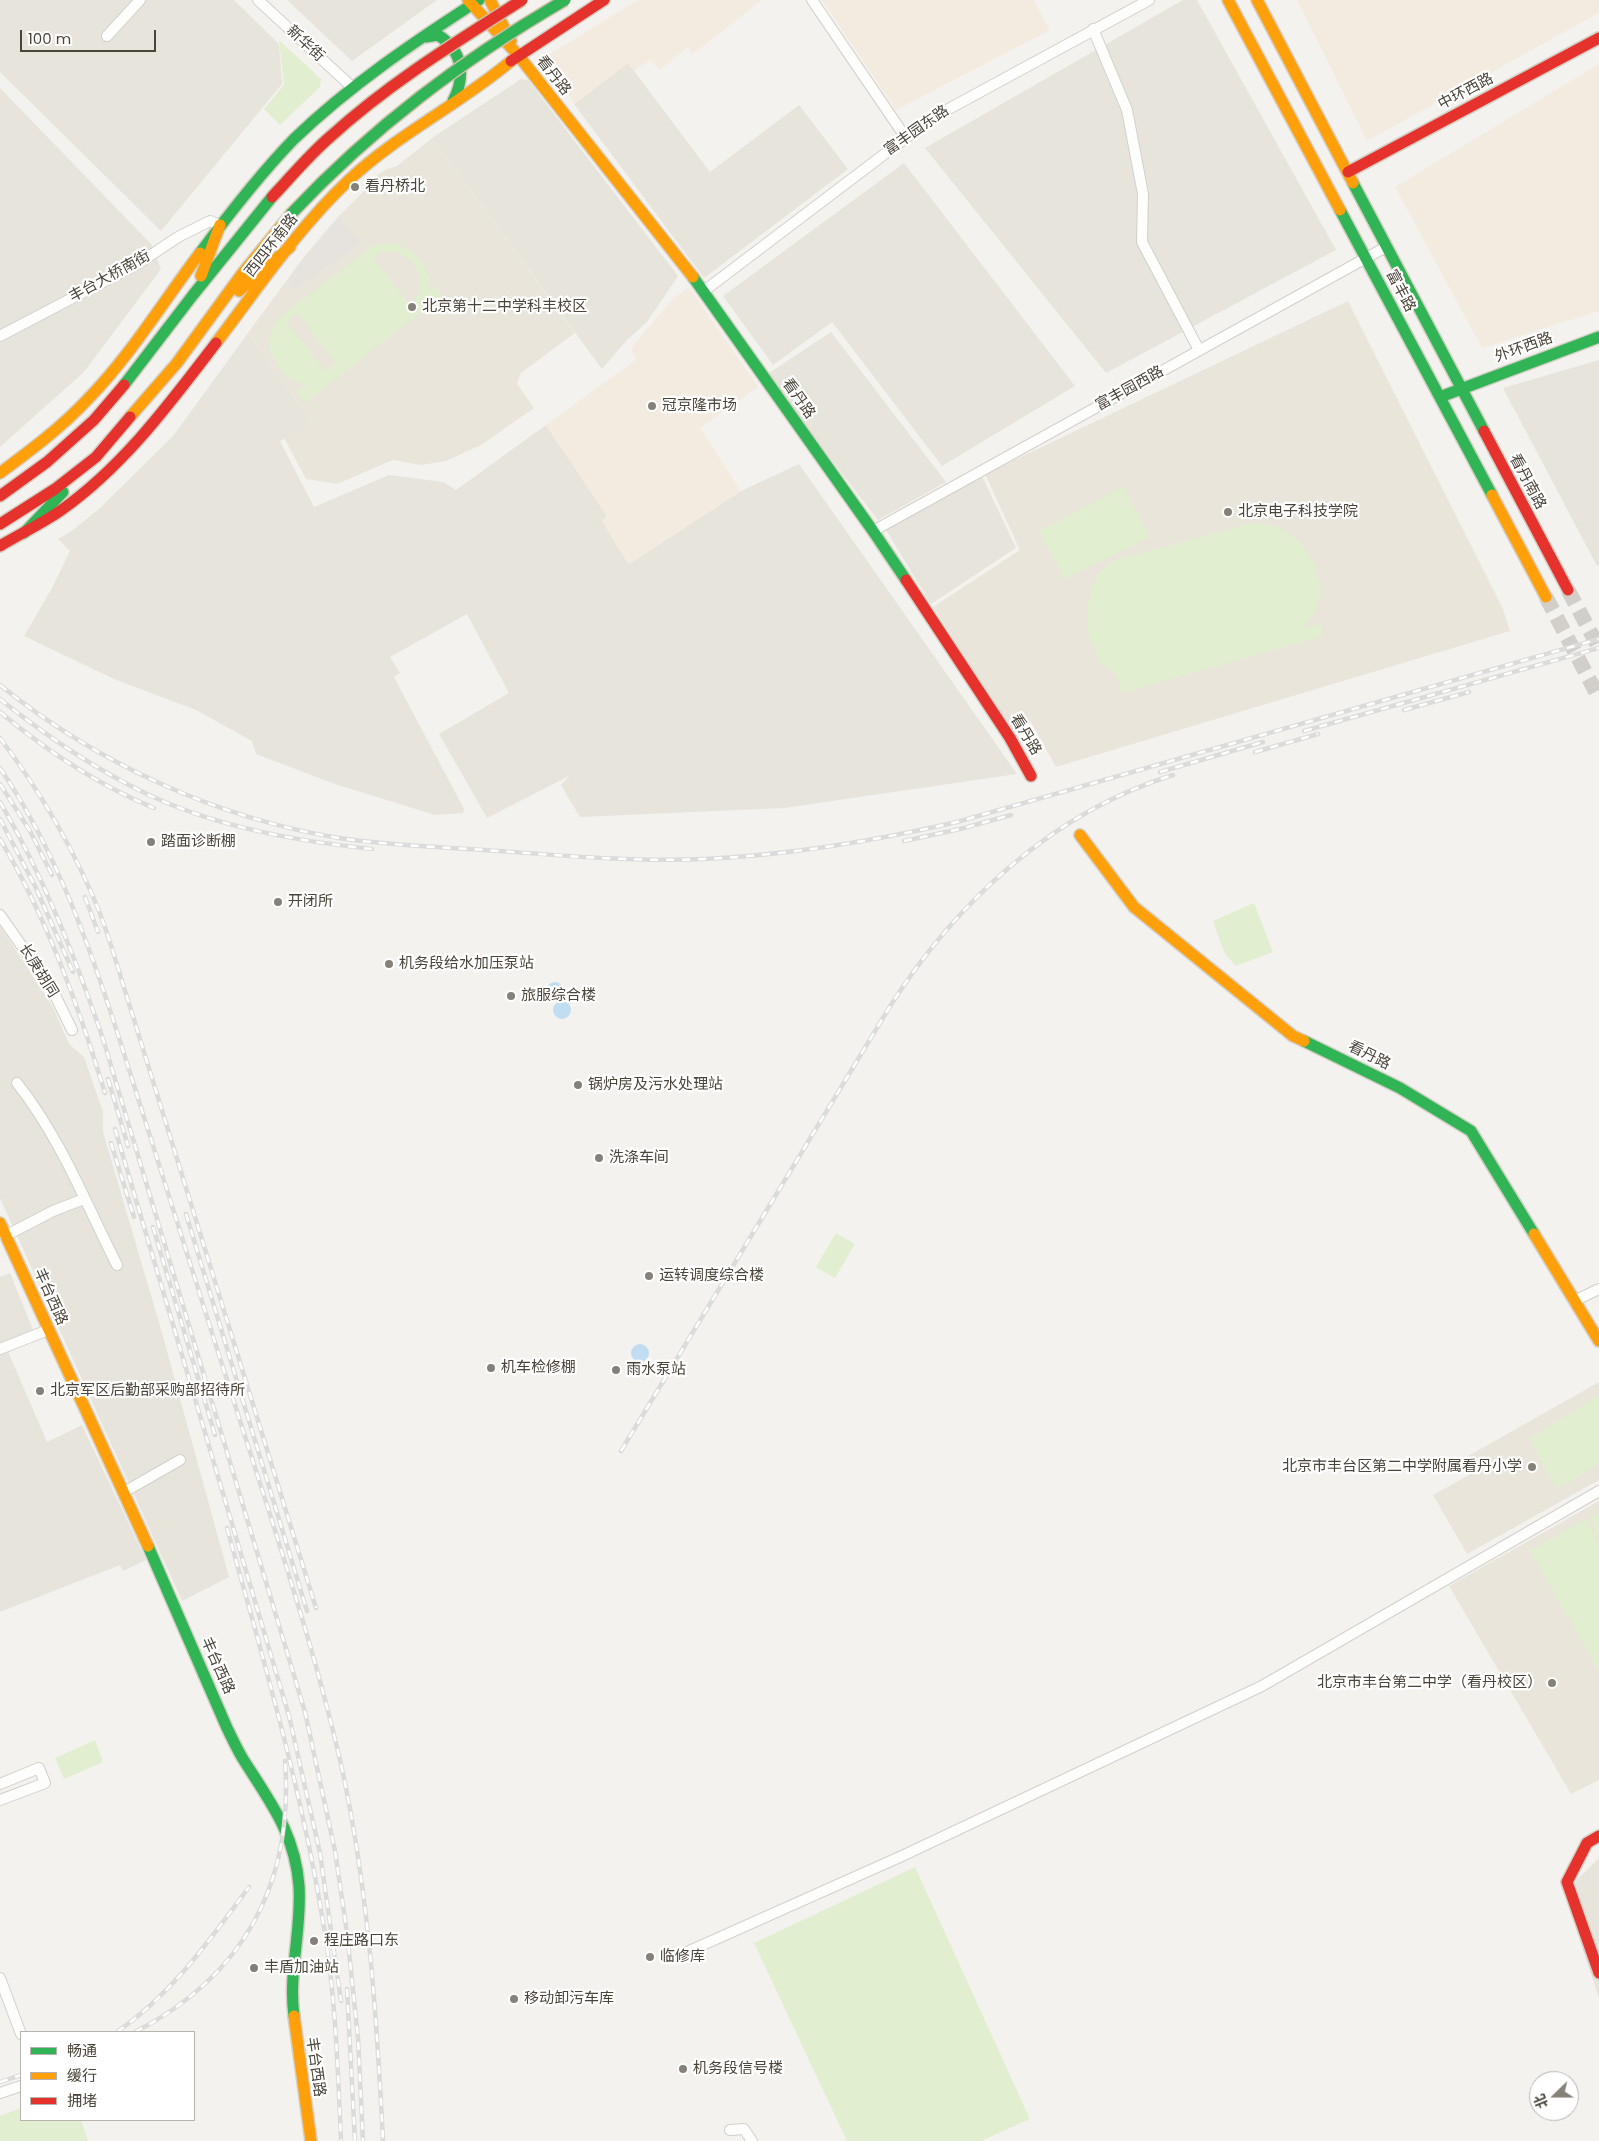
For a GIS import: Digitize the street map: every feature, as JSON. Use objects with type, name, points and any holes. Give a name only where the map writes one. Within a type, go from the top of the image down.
[{"type":"main road","points":[[490,0],[518,55]]},
{"type":"main road","name":"西四环南路","points":[[0,496],[47,462],[94,420],[131,378],[193,295],[272,197],[332,135],[421,64],[522,0]]},
{"type":"main road","name":"西四环南路","points":[[0,524],[55,489],[96,457],[177,363],[242,274],[291,214],[342,160],[403,108],[492,45],[565,0]]},
{"type":"main road","name":"西四环南路","points":[[0,546],[60,510],[99,479],[155,423],[290,247],[316,215],[349,180],[383,152],[453,101],[500,70],[518,55],[604,0]]},
{"type":"main road","name":"富丰路","points":[[1228,0],[1546,597]]},
{"type":"main road","name":"富丰路","points":[[1257,0],[1460,388]]},
{"type":"main road","points":[[0,473],[29,452],[77,411],[115,368],[220,225],[278,156],[304,130],[353,88],[473,2],[518,55]]},
{"type":"main road","points":[[421,39],[433,34],[438,35],[444,38],[456,56],[462,76],[461,85],[453,101]]},
{"type":"main road","name":"中环西路","points":[[1348,172],[1599,38]]},
{"type":"main road","name":"看丹路","points":[[518,55],[704,291],[873,531],[1010,738],[1031,776]]},
{"type":"main road","points":[[193,295],[220,225]]},
{"type":"main road","points":[[216,310],[290,247]]},
{"type":"main road","name":"外环西路","points":[[1440,397],[1599,336]]},
{"type":"main road","name":"看丹南路","points":[[1460,388],[1568,590]]},
{"type":"main road","points":[[24,533],[96,457]]},
{"type":"main road","name":"看丹路","points":[[1080,835],[1134,907],[1293,1036],[1400,1088],[1471,1130],[1599,1341]]},
{"type":"main road","name":"丰台西路","points":[[0,1223],[124,1492],[227,1728],[241,1755],[285,1827],[293,1848],[297,1869],[299,1922],[292,1986],[292,2007],[311,2141]]},
{"type":"main road","points":[[1599,1836],[1587,1844],[1567,1882],[1599,1973]]},
{"type":"street","points":[[107,36],[140,0]]},
{"type":"street","name":"新华街","points":[[258,0],[353,88]]},
{"type":"street","points":[[812,0],[906,138]]},
{"type":"street","name":"富丰园东路","points":[[704,291],[932,118],[1149,0]]},
{"type":"street","points":[[1093,29],[1127,110],[1143,194],[1142,242],[1199,350]]},
{"type":"street","name":"丰台大桥南街","points":[[0,336],[139,262],[178,237],[210,221],[220,225]]},
{"type":"street","name":"富丰园西路","points":[[873,531],[1386,247]]},
{"type":"street","name":"长庚胡同","points":[[0,915],[52,990],[72,1030]]},
{"type":"street","points":[[17,1083],[34,1104],[117,1265]]},
{"type":"street","points":[[5,1236],[53,1211],[84,1199]]},
{"type":"street","points":[[1574,1301],[1599,1289]]},
{"type":"street","points":[[0,1350],[48,1330]]},
{"type":"street","points":[[124,1492],[180,1460]]},
{"type":"street","points":[[687,1952],[902,1856],[1262,1686],[1599,1491]]},
{"type":"street","points":[[0,1784],[39,1768],[45,1783],[0,1800]]},
{"type":"street","points":[[0,1978],[20,2031]]},
{"type":"street","points":[[0,2093],[20,2086]]},
{"type":"street","points":[[730,2130],[744,2129],[752,2141]]},
{"type":"shaded area","points":[[0,0],[234,0],[279,44],[282,84],[161,231],[0,72]]},
{"type":"shaded area","points":[[287,0],[437,0],[352,61]]},
{"type":"shaded area","points":[[638,0],[762,0],[692,55],[688,47],[660,70],[650,60],[634,71],[628,63],[574,104],[549,61],[550,54]]},
{"type":"shaded area","points":[[822,0],[1033,0],[1050,30],[896,110]]},
{"type":"shaded area","points":[[1183,0],[1197,0],[1336,250],[1106,373],[925,148]]},
{"type":"shaded area","points":[[1297,0],[1599,0],[1599,13],[1367,141]]},
{"type":"shaded area","points":[[628,63],[710,172],[799,105],[848,169],[704,278],[574,104]]},
{"type":"shaded area","points":[[1599,64],[1599,311],[1482,348],[1395,187]]},
{"type":"shaded area","points":[[521,79],[528,80],[678,276],[647,322],[627,340],[602,369],[432,138]]},
{"type":"shaded area","points":[[0,88],[151,244],[161,269],[84,372],[0,447]]},
{"type":"shaded area","name":"北京第十二中学科丰校区","points":[[432,138],[575,333],[521,373],[517,384],[534,408],[481,445],[446,461],[421,465],[393,460],[337,484],[306,479],[284,438],[313,424],[248,333],[303,258],[338,217],[367,188],[371,179],[387,169],[397,166]]},
{"type":"shaded area","points":[[904,163],[1075,386],[942,466],[832,322],[773,365],[723,296]]},
{"type":"shaded area","points":[[338,217],[361,243],[294,290],[287,281]]},
{"type":"shaded area","name":"冠京隆市场","points":[[689,287],[758,387],[700,428],[741,491],[628,564],[602,521],[607,516],[546,425],[637,359],[631,350],[634,344],[673,299]]},
{"type":"shaded area","name":"北京电子科技学院","points":[[1348,301],[1503,609],[1510,631],[1056,767],[1031,722],[1012,729],[933,607],[1020,550],[985,474]]},
{"type":"shaded area","points":[[831,332],[946,482],[878,520],[766,375]]},
{"type":"shaded area","points":[[248,333],[313,424],[280,441],[314,507],[389,475],[443,482],[456,490],[546,425],[607,516],[602,521],[629,564],[741,491],[799,464],[1017,774],[784,808],[580,817],[561,785],[569,776],[487,818],[439,734],[509,693],[467,614],[390,657],[400,673],[394,677],[464,809],[463,813],[435,815],[335,784],[256,754],[252,741],[196,710],[114,679],[24,636],[51,590],[70,551],[58,539],[73,530],[100,508],[173,436]]},
{"type":"shaded area","points":[[1599,360],[1599,564],[1597,566],[1503,388]]},
{"type":"shaded area","points":[[982,476],[1016,548],[931,604],[886,530]]},
{"type":"shaded area","points":[[0,926],[53,1007],[69,1044],[84,1057],[103,1112],[103,1132],[162,1333],[229,1577],[182,1601],[0,1198]]},
{"type":"shaded area","points":[[10,1273],[36,1337],[7,1349],[47,1442],[82,1425],[146,1560],[123,1571],[120,1565],[0,1612],[0,1277]]},
{"type":"shaded area","name":"北京市丰台区第二中学附属看丹小学","points":[[1599,1382],[1599,1480],[1467,1554],[1433,1495],[1469,1475],[1461,1460]]},
{"type":"shaded area","name":"北京市丰台第二中学（看丹校区）","points":[[1599,1501],[1599,1780],[1571,1794],[1449,1586]]},
{"type":"shaded area","points":[[1599,1858],[1599,1998],[1564,1893]]},
{"type":"green space","points":[[279,40],[321,79],[320,87],[280,125],[264,109],[284,85]]},
{"type":"green space","points":[[386,243],[412,252],[423,264],[427,272],[429,291],[436,286],[442,296],[305,403],[297,391],[307,384],[293,381],[281,369],[269,345],[270,333],[282,315],[373,246]],"holes":[[[386,251],[406,257],[418,271],[420,288],[417,297],[410,306],[373,257]],[[298,314],[336,363],[325,371],[287,322]]]},
{"type":"green space","points":[[1123,487],[1150,537],[1065,579],[1039,531]]},
{"type":"green space","points":[[1252,523],[1275,526],[1287,532],[1296,538],[1310,556],[1315,566],[1320,587],[1315,610],[1304,628],[1321,624],[1323,636],[1122,693],[1117,676],[1100,662],[1088,633],[1087,609],[1091,589],[1100,571],[1116,560]]},
{"type":"green space","points":[[1254,903],[1273,952],[1236,966],[1225,954],[1213,921]]},
{"type":"green space","points":[[836,1233],[855,1244],[835,1278],[816,1267]]},
{"type":"green space","points":[[1599,1395],[1599,1464],[1557,1489],[1529,1439]]},
{"type":"green space","points":[[1599,1513],[1599,1537],[1589,1519]]},
{"type":"green space","points":[[1586,1519],[1599,1542],[1599,1671],[1530,1551]]},
{"type":"green space","points":[[95,1740],[103,1762],[64,1779],[55,1758]]},
{"type":"green space","points":[[915,1867],[1030,2119],[981,2141],[847,2141],[754,1943]]},
{"type":"green space","points":[[20,2108],[20,2121],[81,2121],[88,2141],[0,2141],[0,2116]]},
{"type":"water","points":[[555,982],[561,985],[564,991],[561,997],[555,1000],[549,997],[546,991],[549,985]]},
{"type":"water","points":[[562,1001],[568,1004],[571,1010],[568,1016],[562,1019],[556,1016],[553,1010],[556,1004]]},
{"type":"water","points":[[640,1344],[646,1347],[649,1353],[646,1359],[640,1362],[634,1359],[631,1353],[634,1347]]},
{"type":"tunnel","points":[[1568,590],[1599,648]]},
{"type":"tunnel","points":[[1546,597],[1599,698]]},
{"type":"railway","points":[[0,685],[37,713],[117,762],[203,801],[248,817],[293,829],[339,838],[399,845],[602,858],[704,859],[800,851],[895,835],[957,822],[1599,639]]},
{"type":"railway","points":[[1304,731],[1599,648]]},
{"type":"railway","points":[[1404,710],[1469,692]]},
{"type":"railway","points":[[0,699],[35,726],[90,762],[128,784],[173,806],[228,824],[257,831],[314,842],[372,849]]},
{"type":"railway","points":[[0,712],[36,740],[93,778],[154,808]]},
{"type":"railway","points":[[1255,752],[1318,734]]},
{"type":"railway","points":[[0,738],[29,779],[55,821],[79,865],[102,920],[316,1608]]},
{"type":"railway","points":[[1160,772],[1263,742]]},
{"type":"railway","points":[[0,768],[39,833],[70,901],[97,972],[278,1540],[319,1678],[345,1783],[360,1872],[375,2006],[383,2141]]},
{"type":"railway","points":[[621,1451],[889,1008],[915,969],[944,932],[976,898],[1011,866],[1048,837],[1087,812],[1129,791],[1173,775]]},
{"type":"railway","points":[[0,784],[30,831],[52,875]]},
{"type":"railway","points":[[0,802],[45,888],[103,1039],[305,1712],[335,1851],[347,1933],[358,2038],[363,2141]]},
{"type":"railway","points":[[904,841],[960,829],[1011,815]]},
{"type":"railway","points":[[0,819],[35,886],[73,972]]},
{"type":"railway","points":[[0,839],[47,931],[84,1027],[105,1093]]},
{"type":"railway","points":[[85,897],[98,932]]},
{"type":"railway","points":[[108,1079],[128,1146]]},
{"type":"railway","points":[[115,1129],[289,1716],[320,1853],[341,2001]]},
{"type":"railway","points":[[111,1143],[134,1217]]},
{"type":"railway","points":[[186,1214],[307,1611]]},
{"type":"railway","points":[[153,1227],[215,1435]]},
{"type":"railway","points":[[227,1528],[283,1733],[317,1889],[332,1991],[341,2141]]},
{"type":"railway","points":[[137,2031],[173,2009],[206,1983],[233,1954],[254,1921],[270,1886],[281,1847],[286,1805],[285,1761]]},
{"type":"railway","points":[[118,2031],[155,2001],[189,1966],[249,1887]]},
{"type":"railway","points":[[347,1989],[355,2141]]},
{"type":"railway","points":[[0,2082],[20,2075]]},
{"type":"traffic: fast","points":[[200,253],[269,166],[315,119],[383,65],[479,0]]},
{"type":"traffic: fast","points":[[291,214],[354,152],[420,97],[490,47],[565,0]]},
{"type":"traffic: fast","points":[[426,37],[438,35],[446,41],[457,56],[461,73],[460,82],[453,101]]},
{"type":"traffic: fast","points":[[1353,183],[1484,431]]},
{"type":"traffic: fast","points":[[124,385],[272,197]]},
{"type":"traffic: fast","points":[[1340,210],[1492,495]]},
{"type":"traffic: fast","points":[[693,277],[906,580]]},
{"type":"traffic: fast","points":[[1440,397],[1599,337]]},
{"type":"traffic: fast","points":[[24,533],[63,492]]},
{"type":"traffic: fast","points":[[1304,1041],[1400,1088],[1471,1131],[1534,1234]]},
{"type":"traffic: fast","points":[[148,1546],[227,1728],[280,1819],[292,1850],[297,1867],[299,1886],[299,1919],[293,1984],[294,2016]]},
{"type":"traffic: slow","points":[[468,0],[518,55],[693,277]]},
{"type":"traffic: slow","points":[[490,0],[511,41]]},
{"type":"traffic: slow","points":[[1228,0],[1340,210]]},
{"type":"traffic: slow","points":[[1257,0],[1353,183]]},
{"type":"traffic: slow","points":[[216,343],[296,238],[349,180],[408,133],[471,91],[511,61]]},
{"type":"traffic: slow","points":[[130,417],[177,363],[242,274],[291,214]]},
{"type":"traffic: slow","points":[[201,276],[220,225]]},
{"type":"traffic: slow","points":[[239,291],[290,247]]},
{"type":"traffic: slow","points":[[0,473],[57,429],[104,382],[133,346],[200,253]]},
{"type":"traffic: slow","points":[[1492,495],[1546,597]]},
{"type":"traffic: slow","points":[[1080,835],[1134,907],[1293,1036],[1304,1041]]},
{"type":"traffic: slow","points":[[0,1223],[148,1546]]},
{"type":"traffic: slow","points":[[1534,1234],[1599,1341]]},
{"type":"traffic: slow","points":[[294,2016],[311,2141]]},
{"type":"traffic: jam","points":[[272,197],[322,144],[375,99],[423,64],[522,0]]},
{"type":"traffic: jam","points":[[511,61],[604,0]]},
{"type":"traffic: jam","points":[[1348,172],[1599,38]]},
{"type":"traffic: jam","points":[[0,546],[60,511],[104,475],[163,411],[216,343]]},
{"type":"traffic: jam","points":[[0,496],[47,462],[94,420],[124,385]]},
{"type":"traffic: jam","points":[[0,524],[55,489],[96,457],[130,417]]},
{"type":"traffic: jam","points":[[1484,431],[1568,590]]},
{"type":"traffic: jam","points":[[906,580],[1010,738],[1031,776]]},
{"type":"traffic: jam","points":[[1599,1836],[1587,1843],[1567,1882],[1599,1973]]},
{"type":"place","name":"看丹桥北","points":[[355,187]]},
{"type":"place","name":"北京第十二中学科丰校区","points":[[412,307]]},
{"type":"place","name":"冠京隆市场","points":[[652,406]]},
{"type":"place","name":"北京电子科技学院","points":[[1228,512]]},
{"type":"place","name":"踏面诊断棚","points":[[151,842]]},
{"type":"place","name":"开闭所","points":[[278,902]]},
{"type":"place","name":"机务段给水加压泵站","points":[[389,964]]},
{"type":"place","name":"旅服综合楼","points":[[511,996]]},
{"type":"place","name":"锅炉房及污水处理站","points":[[578,1085]]},
{"type":"place","name":"洗涤车间","points":[[599,1158]]},
{"type":"place","name":"运转调度综合楼","points":[[649,1276]]},
{"type":"place","name":"机车检修棚","points":[[491,1368]]},
{"type":"place","name":"雨水泵站","points":[[616,1370]]},
{"type":"place","name":"北京军区后勤部采购部招待所","points":[[40,1391]]},
{"type":"place","name":"北京市丰台区第二中学附属看丹小学","points":[[1532,1467]]},
{"type":"place","name":"北京市丰台第二中学（看丹校区）","points":[[1552,1683]]},
{"type":"place","name":"程庄路口东","points":[[314,1941]]},
{"type":"place","name":"临修库","points":[[650,1957]]},
{"type":"place","name":"丰盾加油站","points":[[254,1968]]},
{"type":"place","name":"移动卸污车库","points":[[514,1999]]},
{"type":"place","name":"机务段信号楼","points":[[683,2069]]}]
